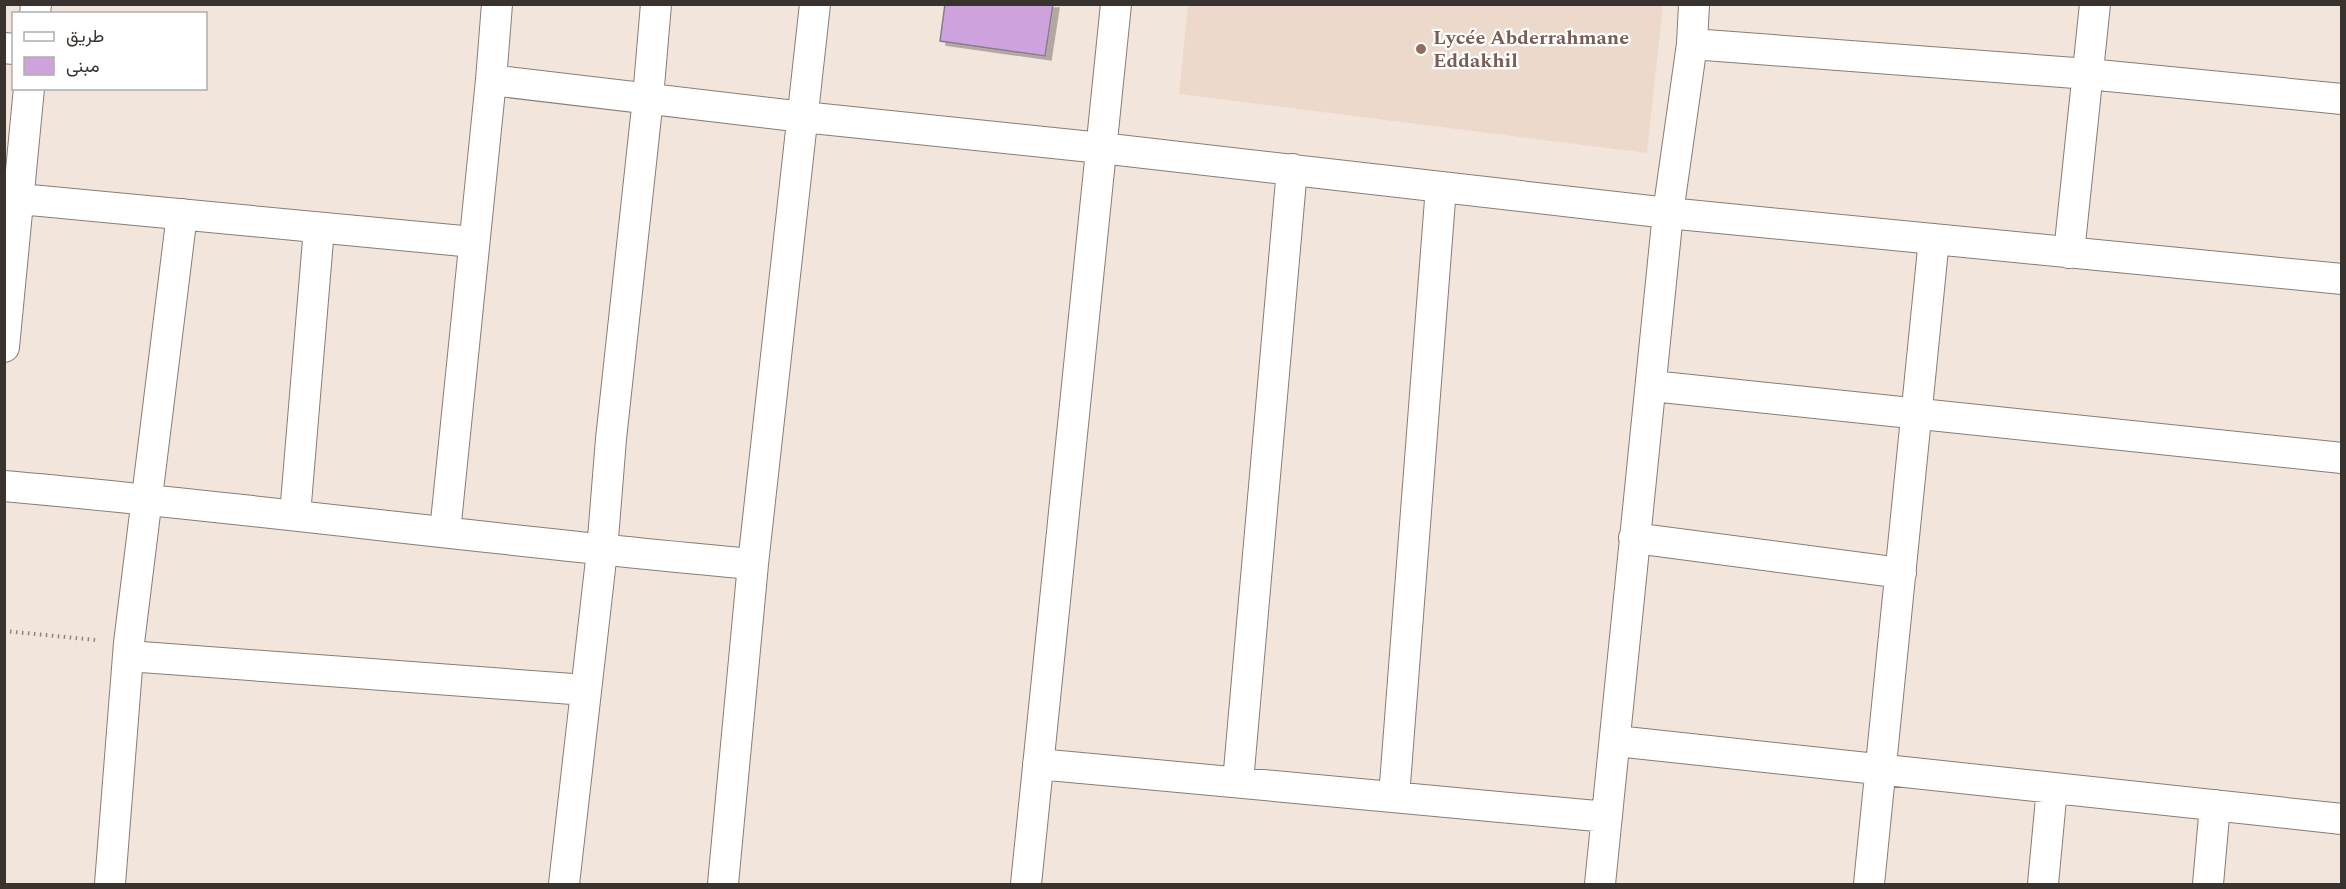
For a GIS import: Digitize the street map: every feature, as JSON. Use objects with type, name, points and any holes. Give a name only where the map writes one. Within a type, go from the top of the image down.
[{"type":"street","points":[[445,532],[497,4]]},
{"type":"street","points":[[564,885],[602,551],[612,427],[656,4]]},
{"type":"street","points":[[723,885],[753,564],[815,4]]},
{"type":"street","points":[[1026,885],[1116,4]]},
{"type":"street","points":[[1600,885],[1668,213],[1692,44],[1694,4]]},
{"type":"street","points":[[2069,253],[2095,4]]},
{"type":"street","points":[[1692,44],[2088,74],[2342,99]]},
{"type":"street","points":[[491,80],[803,117],[1101,147],[1668,213],[2342,279]]},
{"type":"street","points":[[4,347],[29,90]]},
{"type":"street","points":[[1238,782],[1292,170]]},
{"type":"street","points":[[1394,797],[1441,187]]},
{"type":"street","points":[[20,199],[473,242]]},
{"type":"street","points":[[110,885],[128,649],[182,214]]},
{"type":"street","points":[[295,515],[319,228]]},
{"type":"street","points":[[1869,885],[1934,240]]},
{"type":"street","points":[[1652,386],[2342,458]]},
{"type":"street","points":[[4,486],[148,499],[602,551],[753,564]]},
{"type":"street","points":[[1634,538],[1901,573]]},
{"type":"street","points":[[128,649],[585,690]]},
{"type":"street","points":[[1616,741],[2342,819]]},
{"type":"street","points":[[1038,764],[1607,817]]},
{"type":"street","points":[[2043,885],[2052,788]]},
{"type":"street","points":[[2208,885],[2215,805]]},
{"type":"path","points":[[4,631],[128,649]]},
{"type":"shaded area","name":"Lycée Abderrahmane Eddakhil","points":[[1188,5],[1663,5],[1647,153],[1179,94]]},
{"type":"building","points":[[945,4],[1053,4],[1045,56],[940,41]]},
{"type":"place","name":"Lycée Abderrahmane Eddakhil","points":[[1421,49]]}]
